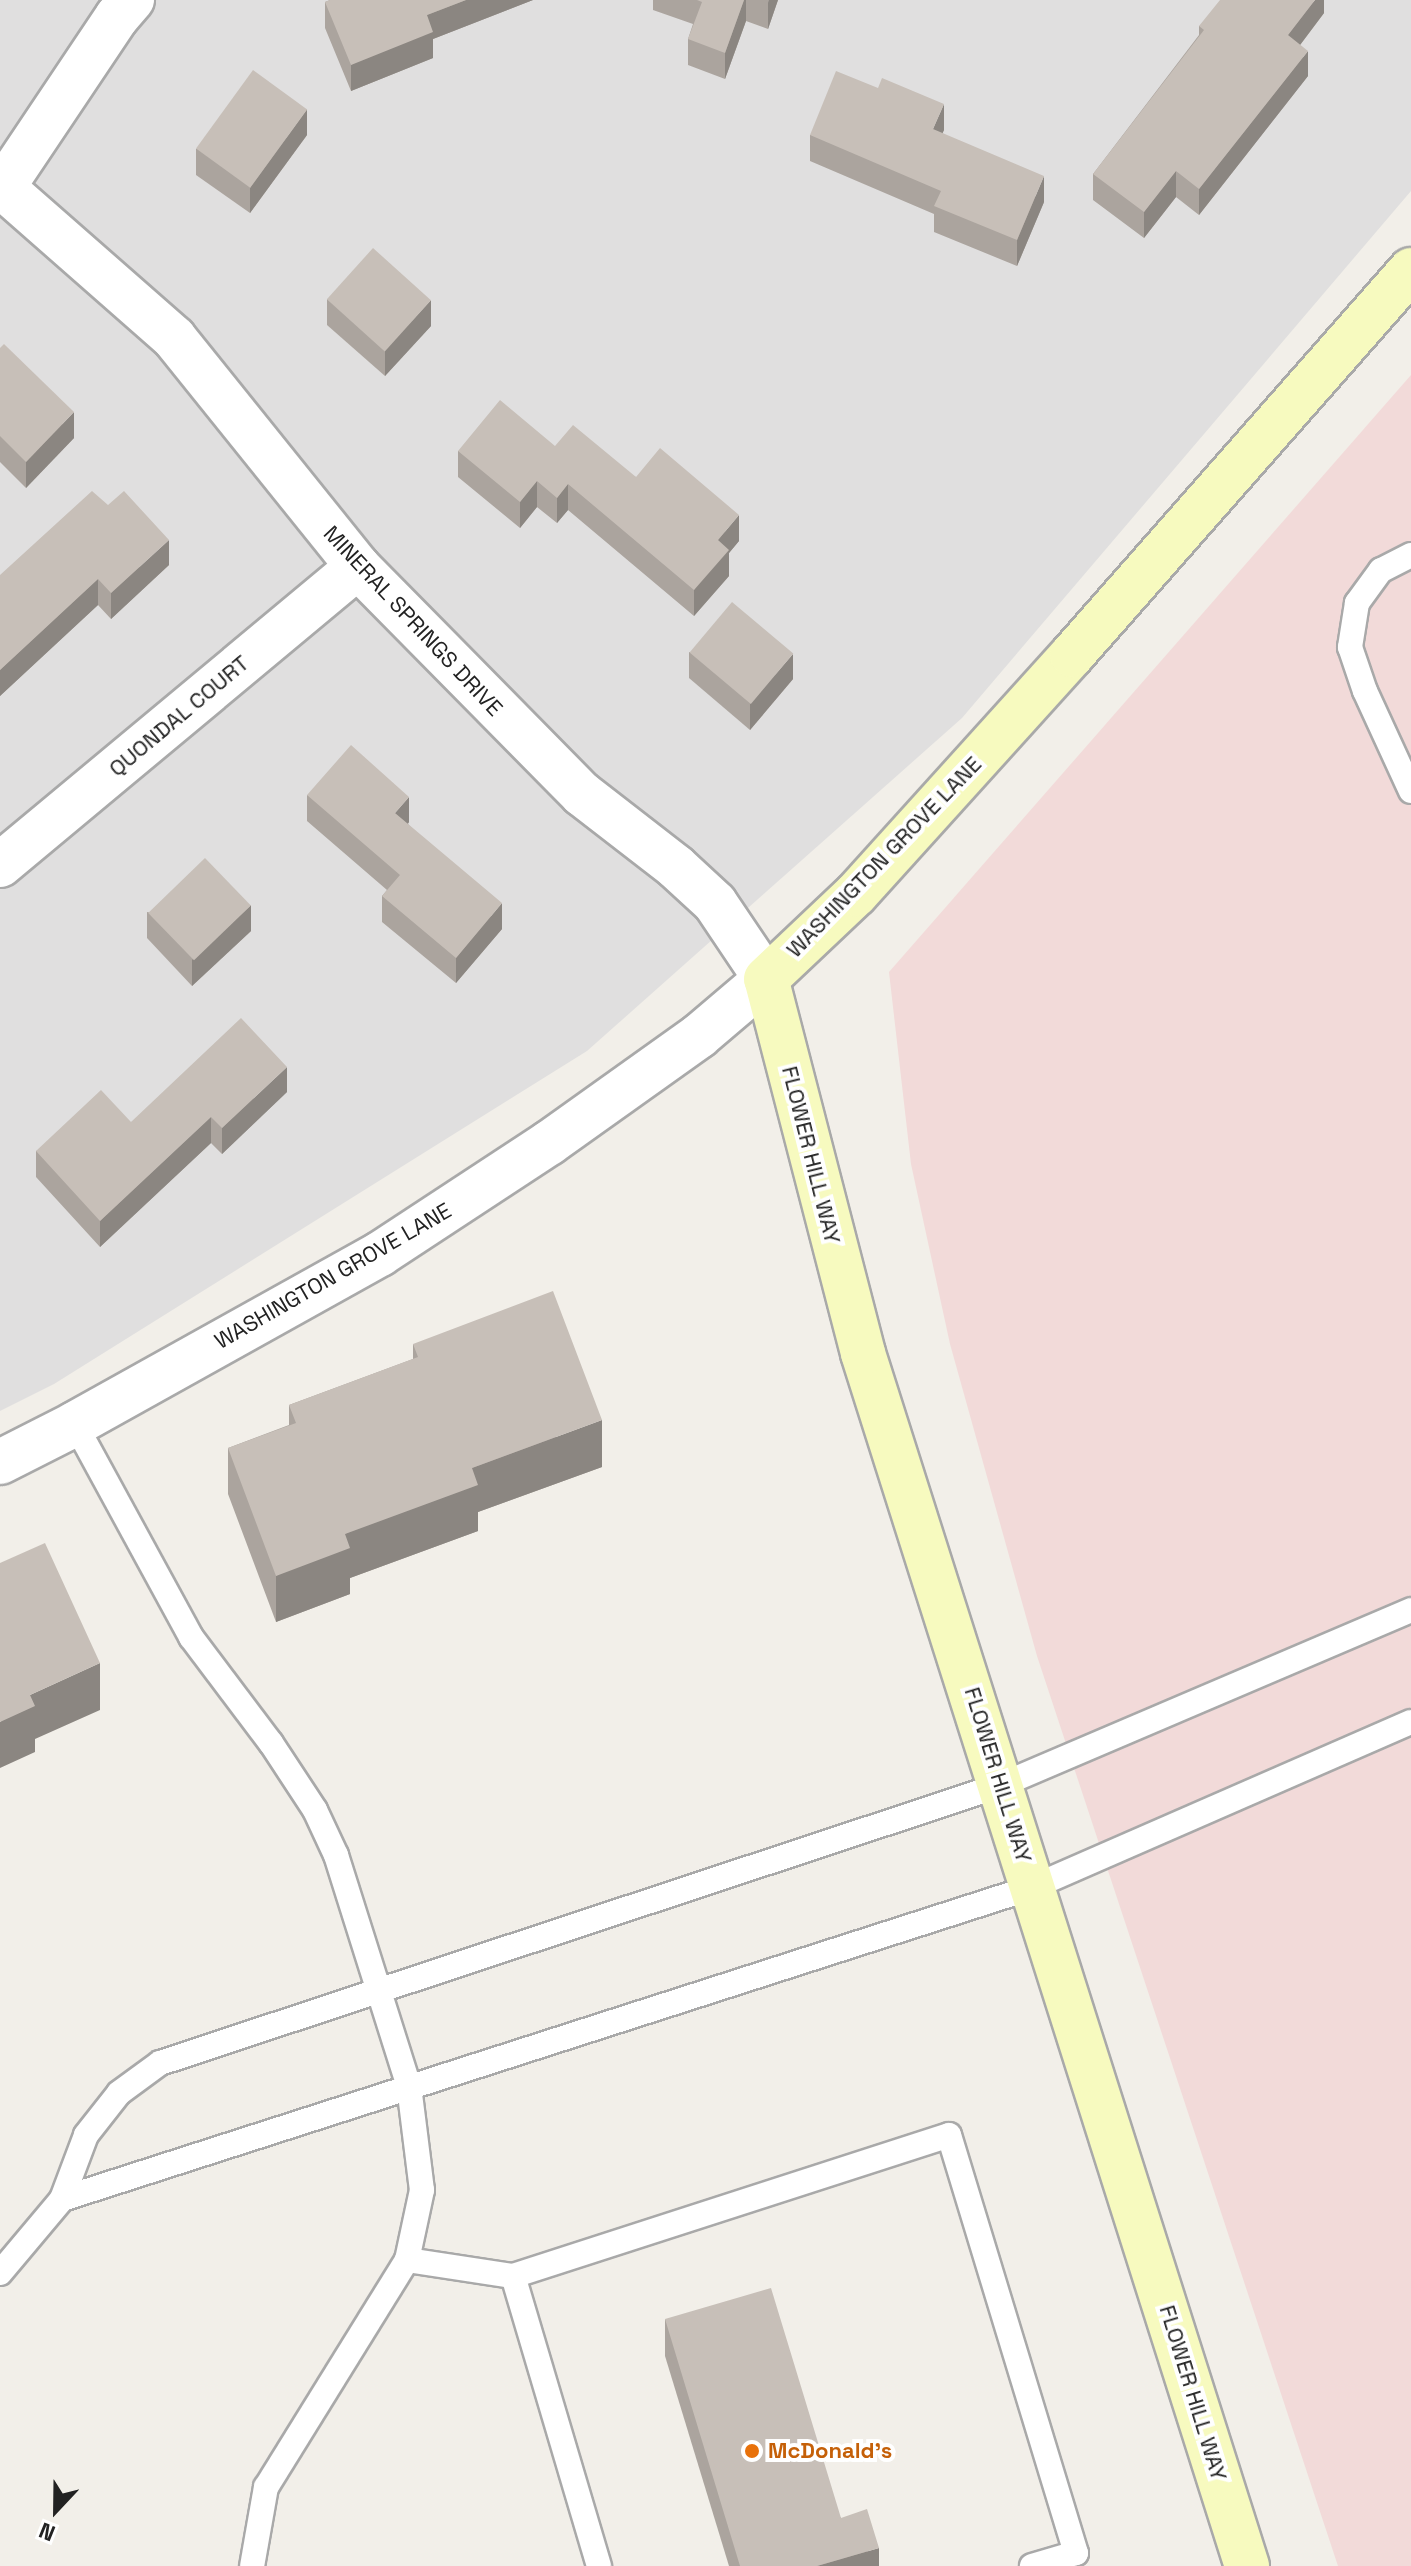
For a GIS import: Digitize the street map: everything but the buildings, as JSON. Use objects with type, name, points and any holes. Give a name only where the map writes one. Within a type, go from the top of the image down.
[{"type":"street","points":[[2,186],[117,17],[132,0]]},
{"type":"street","name":"MINERAL SPRINGS DRIVE","points":[[2,186],[174,338],[358,567],[582,794],[676,867],[715,903],[766,979]]},
{"type":"street","name":"WASHINGTON GROVE LANE","points":[[0,1462],[75,1424],[380,1254],[561,1134],[699,1036],[766,979],[856,894],[1072,655],[1410,271]]},
{"type":"street","name":"QUONDAL COURT","points":[[0,865],[358,567]]},
{"type":"street","name":"FLOWER HILL WAY","points":[[766,979],[863,1353],[1247,2566]]},
{"type":"lane","points":[[1411,555],[1381,570],[1357,603],[1350,647],[1365,691],[1411,791]]},
{"type":"lane","points":[[75,1424],[191,1637],[271,1743],[315,1810],[336,1855],[409,2086],[422,2190],[407,2260],[266,2487],[252,2566]]},
{"type":"lane","points":[[0,2273],[62,2199],[86,2135],[119,2093],[160,2063],[1001,1785],[1411,1610]]},
{"type":"lane","points":[[62,2199],[1033,1887],[1411,1722]]},
{"type":"lane","points":[[407,2260],[513,2276],[949,2135],[1076,2553],[1032,2566]]},
{"type":"lane","points":[[513,2276],[599,2566]]},
{"type":"shaded area","points":[[0,0],[1411,0],[1411,191],[962,718],[587,1051],[54,1384],[0,1411]]},
{"type":"shaded area","points":[[1411,375],[1411,2566],[1338,2566],[1037,1656],[950,1344],[911,1164],[889,972]]},
{"type":"place","name":"McDonald's","points":[[752,2451]]}]
